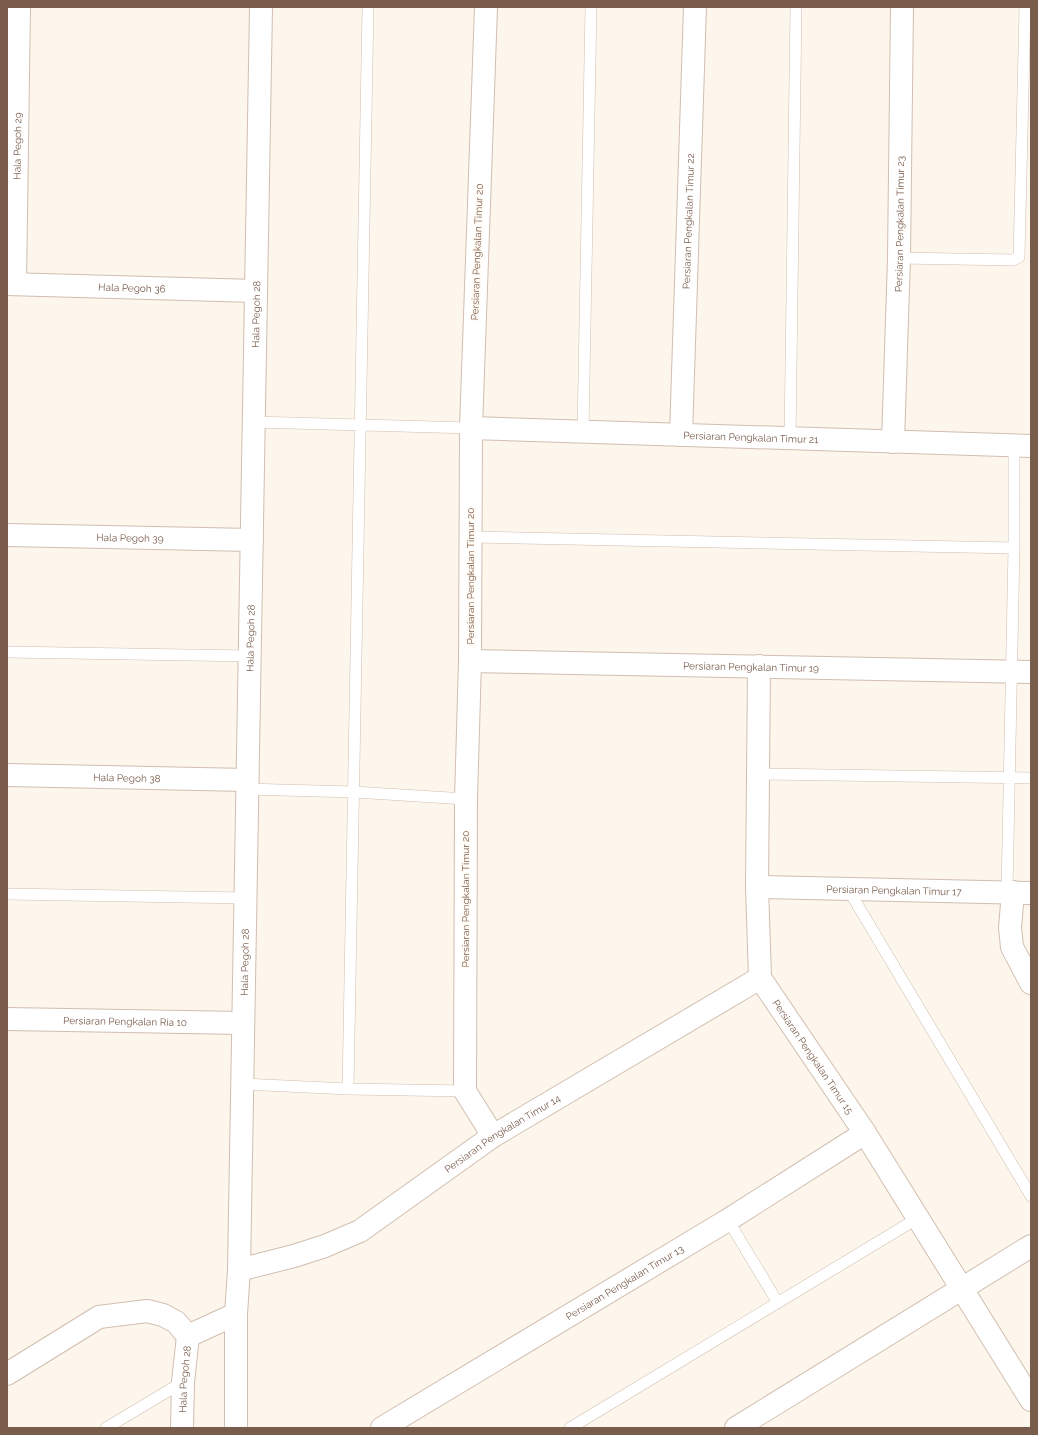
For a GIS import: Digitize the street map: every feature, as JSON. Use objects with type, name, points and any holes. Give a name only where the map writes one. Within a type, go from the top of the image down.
[{"type":"street","name":"Hala Pegoh 29","points":[[11,284],[19,7]]},
{"type":"street","name":"Hala Pegoh 28","points":[[236,1428],[236,1314],[239,1270],[261,7]]},
{"type":"street","name":"Persiaran Pengkalan Timur 20","points":[[465,1091],[466,799],[470,662],[471,428],[486,7]]},
{"type":"street","name":"Persiaran Pengkalan Timur 22","points":[[682,435],[695,7]]},
{"type":"street","name":"Persiaran Pengkalan Timur 23","points":[[894,442],[899,258],[902,7]]},
{"type":"street","name":"Hala Pegoh 36","points":[[11,284],[256,291]]},
{"type":"street","name":"Persiaran Pengkalan Timur 21","points":[[471,428],[1022,446]]},
{"type":"street","name":"Hala Pegoh 39","points":[[7,535],[252,540]]},
{"type":"street","name":"Persiaran Pengkalan Timur 19","points":[[470,662],[759,666],[1021,672]]},
{"type":"street","points":[[759,666],[757,887],[760,978]]},
{"type":"street","name":"Hala Pegoh 38","points":[[7,775],[247,784]]},
{"type":"street","name":"Persiaran Pengkalan Timur 17","points":[[757,887],[1017,892]]},
{"type":"street","points":[[1017,892],[1010,928],[1012,948],[1031,983]]},
{"type":"street","name":"Persiaran Pengkalan Timur 15","points":[[760,978],[865,1133],[1031,1400]]},
{"type":"street","name":"Persiaran Pengkalan Timur 14","points":[[239,1270],[294,1256],[325,1246],[360,1231],[493,1136],[760,978]]},
{"type":"street","name":"Persiaran Pengkalan Ria 10","points":[[7,1019],[243,1023]]},
{"type":"street","points":[[465,1091],[493,1136]]},
{"type":"street","name":"Persiaran Pengkalan Timur 13","points":[[382,1428],[728,1220],[865,1133]]},
{"type":"street","points":[[736,1428],[1031,1246]]},
{"type":"street","points":[[7,1374],[99,1317],[147,1311],[163,1315],[176,1322],[188,1336]]},
{"type":"street","name":"Hala Pegoh 28","points":[[182,1428],[183,1382],[188,1336],[236,1314]]},
{"type":"lane","points":[[348,1089],[368,7]]},
{"type":"lane","points":[[583,432],[591,7]]},
{"type":"lane","points":[[790,438],[796,7]]},
{"type":"lane","points":[[899,258],[1013,260],[1019,257],[1025,7]]},
{"type":"lane","points":[[254,422],[471,428]]},
{"type":"lane","points":[[1017,892],[1010,777],[1021,672],[1014,548],[1022,446]]},
{"type":"lane","points":[[470,537],[1014,548]]},
{"type":"lane","points":[[7,652],[250,656]]},
{"type":"lane","points":[[757,774],[1031,778]]},
{"type":"lane","points":[[247,784],[466,799]]},
{"type":"lane","points":[[848,889],[1031,1196]]},
{"type":"lane","points":[[7,894],[245,898]]},
{"type":"lane","points":[[242,1084],[348,1089],[465,1091]]},
{"type":"lane","points":[[570,1428],[918,1218]]},
{"type":"lane","points":[[728,1220],[778,1303]]},
{"type":"lane","points":[[106,1428],[183,1382]]}]
